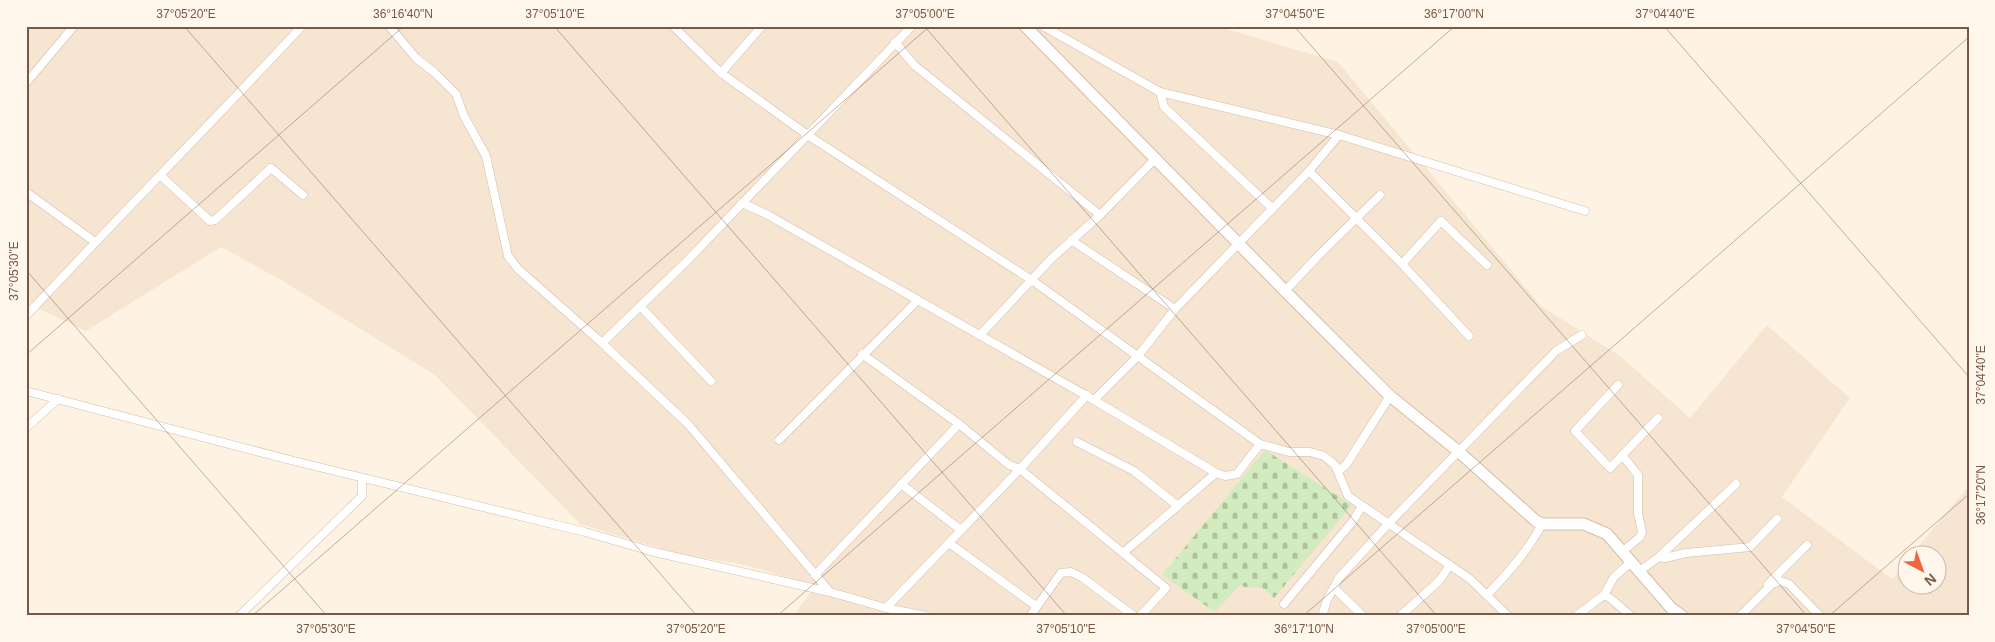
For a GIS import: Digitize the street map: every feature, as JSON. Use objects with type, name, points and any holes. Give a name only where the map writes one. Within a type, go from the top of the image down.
[{"type":"street","points":[[26,83],[74,26]]},
{"type":"street","points":[[26,316],[302,26]]},
{"type":"street","points":[[390,26],[416,58],[435,73],[456,94],[464,116],[486,156],[508,256],[518,269],[602,343],[688,424],[830,592]]},
{"type":"street","points":[[673,26],[721,73],[809,136],[1033,281],[1260,444],[1289,452],[1310,452],[1324,456],[1335,465],[1348,496],[1470,579],[1508,616]]},
{"type":"street","points":[[721,73],[762,26]]},
{"type":"street","points":[[602,343],[687,261],[809,136],[912,26]]},
{"type":"street","points":[[1026,26],[1285,292],[1390,396],[1458,451],[1532,518],[1542,524],[1584,524],[1607,534],[1638,572],[1671,608],[1682,616]]},
{"type":"street","points":[[1043,26],[1160,92],[1339,135],[1585,210]]},
{"type":"street","points":[[895,42],[914,65],[1100,215]]},
{"type":"street","points":[[1160,92],[1164,107],[1272,208]]},
{"type":"street","points":[[1094,400],[1138,356],[1175,309],[1310,171],[1339,135]]},
{"type":"street","points":[[980,336],[1033,281],[1051,259],[1100,215],[1156,158]]},
{"type":"street","points":[[161,176],[210,221],[215,220],[271,168],[303,195]]},
{"type":"street","points":[[1310,171],[1356,220],[1402,264],[1469,336]]},
{"type":"street","points":[[26,192],[95,242]]},
{"type":"street","points":[[1285,292],[1320,254],[1380,195]]},
{"type":"street","points":[[742,203],[768,215],[1087,395],[1216,473],[1225,476],[1237,474],[1260,444]]},
{"type":"street","points":[[1402,264],[1441,221],[1487,265]]},
{"type":"street","points":[[1071,240],[1175,309]]},
{"type":"street","points":[[779,440],[917,300]]},
{"type":"street","points":[[640,306],[711,381]]},
{"type":"street","points":[[1322,616],[1327,600],[1339,578],[1389,523],[1556,351],[1582,336]]},
{"type":"street","points":[[862,354],[1009,464],[1020,469],[1166,588],[1140,616]]},
{"type":"street","points":[[1618,384],[1575,431],[1610,468],[1658,418]]},
{"type":"street","points":[[26,392],[362,478],[585,532],[654,552],[926,616]]},
{"type":"street","points":[[886,608],[1020,469],[1087,395]]},
{"type":"street","points":[[1338,472],[1346,465],[1390,396]]},
{"type":"street","points":[[26,428],[58,399]]},
{"type":"street","points":[[815,575],[958,424]]},
{"type":"street","points":[[1077,442],[1134,471],[1178,506]]},
{"type":"street","points":[[1622,455],[1638,474],[1638,512],[1642,532],[1640,537],[1622,551]]},
{"type":"street","points":[[1123,552],[1216,473]]},
{"type":"street","points":[[239,616],[362,496],[362,478]]},
{"type":"street","points":[[901,484],[961,530]]},
{"type":"street","points":[[1638,572],[1659,557],[1736,484]]},
{"type":"street","points":[[1284,604],[1353,520],[1362,506]]},
{"type":"street","points":[[1659,557],[1665,558],[1686,553],[1750,547],[1777,519]]},
{"type":"street","points":[[1487,595],[1510,571],[1534,540],[1542,524]]},
{"type":"street","points":[[949,543],[1036,606]]},
{"type":"street","points":[[1738,616],[1807,545]]},
{"type":"street","points":[[1576,616],[1604,595],[1614,577],[1631,562]]},
{"type":"street","points":[[1400,616],[1439,581],[1450,565]]},
{"type":"street","points":[[1030,616],[1061,573],[1071,572],[1083,578],[1134,616]]},
{"type":"street","points":[[1738,616],[1772,584],[1780,581],[1789,584],[1820,616]]},
{"type":"street","points":[[1334,588],[1363,616]]},
{"type":"street","points":[[1604,595],[1631,616]]},
{"type":"street","points":[[1667,602],[1667,616]]},
{"type":"shaded area","points":[[26,26],[1216,26],[1338,62],[1541,306],[1620,356],[1690,418],[1767,325],[1850,398],[1782,497],[1892,579],[1898,571],[1898,594],[1948,594],[1948,544],[1920,544],[1966,489],[1969,491],[1969,616],[793,616],[816,586],[745,565],[679,554],[580,524],[435,375],[281,280],[221,247],[86,331],[26,303]]},
{"type":"green space","points":[[1265,450],[1352,505],[1274,598],[1263,588],[1244,587],[1241,584],[1215,612],[1162,575]]}]
